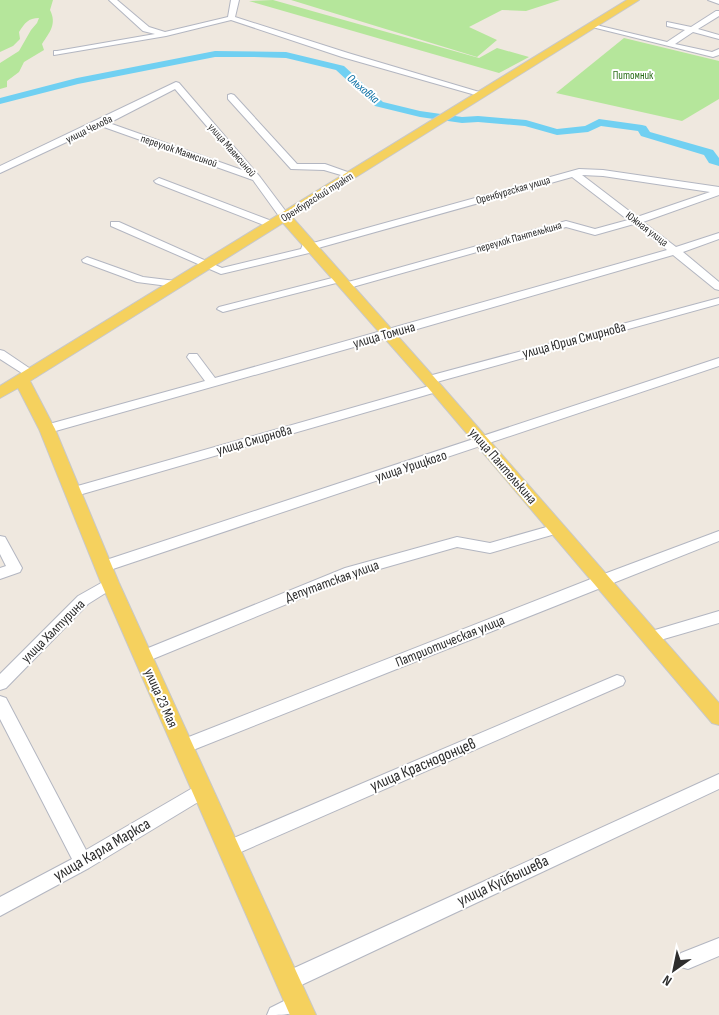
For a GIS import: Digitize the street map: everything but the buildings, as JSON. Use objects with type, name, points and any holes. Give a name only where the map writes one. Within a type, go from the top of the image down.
[{"type":"main road","name":"Оренбургский тракт","points":[[0,394],[634,0]]},
{"type":"main road","name":"улица Пантелькина","points":[[279,221],[310,245],[389,334],[719,717]]},
{"type":"main road","name":"улица 23 Мая","points":[[27,377],[35,404],[106,575],[300,1010]]},
{"type":"main road","points":[[0,398],[12,398],[35,404]]},
{"type":"street","points":[[113,0],[146,29],[166,34]]},
{"type":"street","points":[[231,18],[235,0]]},
{"type":"street","points":[[712,0],[719,2]]},
{"type":"street","points":[[668,44],[719,13]]},
{"type":"street","points":[[57,52],[166,34],[231,18],[345,55],[482,94]]},
{"type":"street","points":[[707,21],[719,25]]},
{"type":"street","points":[[670,24],[719,36]]},
{"type":"street","points":[[592,26],[713,55],[719,51]]},
{"type":"street","name":"улица Челова","points":[[0,170],[101,123],[176,85]]},
{"type":"street","name":"улица Маямсиной","points":[[176,85],[257,179],[279,221]]},
{"type":"street","points":[[232,97],[294,168],[325,167],[352,175]]},
{"type":"street","name":"переулок Маямсиной","points":[[101,123],[257,179]]},
{"type":"street","name":"Оренбургская улица","points":[[208,264],[222,271],[305,251],[310,245],[573,173],[603,173],[719,191]]},
{"type":"street","name":"Южная улица","points":[[573,173],[719,287]]},
{"type":"street","points":[[159,181],[279,221]]},
{"type":"street","name":"переулок Пантелькина","points":[[223,309],[343,283],[566,224],[595,232],[635,221],[719,191]]},
{"type":"street","points":[[115,224],[208,264]]},
{"type":"street","name":"улица Томина","points":[[47,429],[389,334],[675,251],[719,236]]},
{"type":"street","points":[[87,260],[141,280],[176,284]]},
{"type":"street","name":"улица Юрия Смирнова","points":[[432,384],[719,301]]},
{"type":"street","points":[[0,354],[27,377]]},
{"type":"street","points":[[193,357],[212,382]]},
{"type":"street","name":"улица Урицкого","points":[[106,575],[483,442],[719,362]]},
{"type":"street","name":"улица Смирнова","points":[[72,492],[432,384]]},
{"type":"street","name":"Депутатская улица","points":[[142,657],[350,572],[458,542],[490,548],[557,529]]},
{"type":"street","name":"Патриотическая улица","points":[[182,747],[719,536]]},
{"type":"street","points":[[0,540],[15,568],[0,574]]},
{"type":"street","name":"улица Халтурина","points":[[0,684],[106,575]]},
{"type":"street","points":[[650,637],[719,617]]},
{"type":"street","name":"улица Краснодонцев","points":[[228,849],[617,681]]},
{"type":"street","points":[[0,703],[83,862]]},
{"type":"street","name":"улица Куйбышева","points":[[288,980],[719,781]]},
{"type":"street","name":"улица Карла Маркса","points":[[0,906],[83,862],[202,791]]},
{"type":"street","points":[[688,960],[719,946]]},
{"type":"street","points":[[277,1015],[300,1010]]},
{"type":"green space","points":[[0,0],[53,0],[50,10],[53,24],[42,44],[44,50],[24,62],[19,72],[7,81],[7,87],[0,89],[0,63],[19,51],[39,18],[27,22],[19,32],[20,39],[13,46],[0,52]]},
{"type":"green space","points":[[273,0],[479,58],[497,48],[529,57],[499,73],[249,1]]},
{"type":"green space","points":[[291,0],[560,0],[526,11],[502,10],[469,27],[497,40],[477,57]]},
{"type":"green space","name":"Питомник","points":[[624,38],[719,61],[719,99],[682,121],[556,93]]},
{"type":"waterway","name":"Ольховка","points":[[0,101],[77,81],[215,54],[286,55],[340,68],[379,104],[420,114],[462,120],[478,119],[526,123],[557,132],[588,129],[599,122],[642,128],[645,134],[709,153],[713,160],[719,162]]}]
